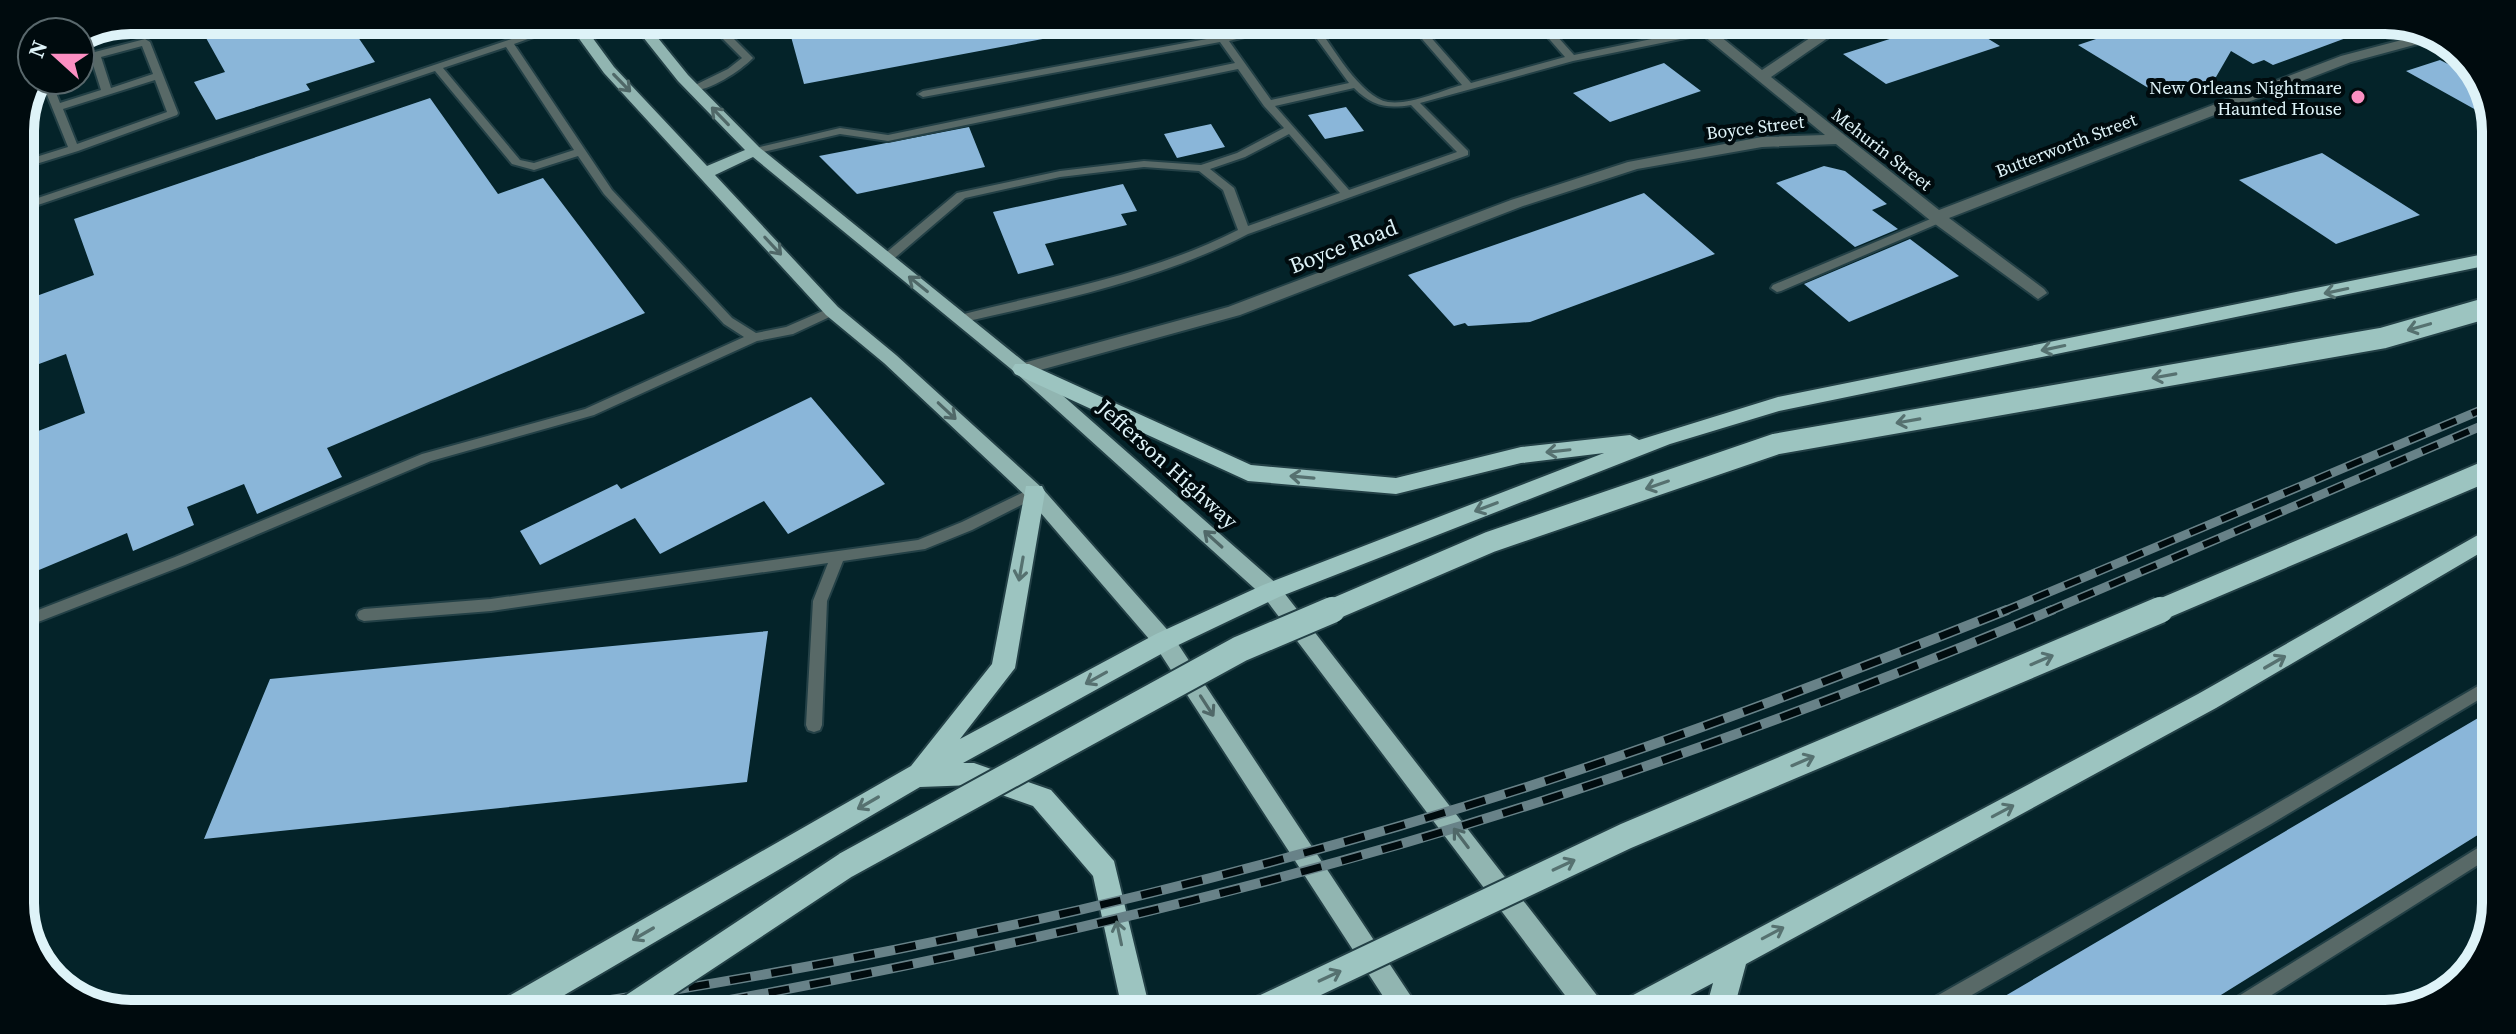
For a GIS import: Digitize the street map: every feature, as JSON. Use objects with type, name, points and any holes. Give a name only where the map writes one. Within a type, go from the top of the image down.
[{"type":"highway","points":[[529,1000],[916,776],[1164,641],[1271,591],[1663,439],[1778,404],[2482,260]]},
{"type":"highway","points":[[642,1000],[846,865],[1240,649],[1490,542],[1776,444],[2383,338],[2482,309]]},
{"type":"highway","points":[[1022,369],[1248,473],[1396,486],[1521,455],[1663,439]]},
{"type":"highway","points":[[1280,1000],[1626,836],[2482,473]]},
{"type":"highway","points":[[916,776],[1003,668],[1034,492]]},
{"type":"highway","points":[[1652,1000],[2207,701],[2482,541]]},
{"type":"highway","points":[[916,776],[974,774],[1042,798],[1105,870],[1134,1000]]},
{"type":"highway","points":[[1722,1000],[1735,953]]},
{"type":"main road","points":[[581,34],[609,70],[832,311],[890,359],[1034,492],[1164,641],[1400,1000]]},
{"type":"main road","name":"Jefferson Highway","points":[[648,34],[695,89],[755,151],[1022,369],[1271,591],[1585,1000]]},
{"type":"main road","points":[[705,173],[755,151]]},
{"type":"street","name":"Mehurin Street","points":[[1709,34],[1938,218],[2038,293]]},
{"type":"street","points":[[1761,77],[1826,34]]},
{"type":"street","name":"Butterworth Street","points":[[1938,218],[2346,59],[2418,40]]},
{"type":"street","name":"Boyce Street","points":[[1676,158],[1762,142],[1838,139]]},
{"type":"street","name":"Boyce Road","points":[[1022,369],[1234,311],[1517,203],[1634,165],[1676,158]]},
{"type":"lane","points":[[34,203],[535,34]]},
{"type":"lane","points":[[695,89],[732,71],[748,58],[723,34]]},
{"type":"lane","points":[[923,94],[1245,34]]},
{"type":"lane","points":[[1318,34],[1356,85],[1373,101],[1388,105],[1413,102],[1572,58],[1676,34]]},
{"type":"lane","points":[[1423,34],[1468,86]]},
{"type":"lane","points":[[1550,34],[1572,58]]},
{"type":"lane","points":[[1223,39],[1268,104],[1347,195]]},
{"type":"lane","points":[[34,162],[173,113],[145,42],[95,55],[107,92]]},
{"type":"lane","points":[[508,43],[618,203],[728,321],[754,337]]},
{"type":"lane","points":[[755,151],[840,131],[888,138],[1241,65]]},
{"type":"lane","points":[[437,67],[516,162],[534,167],[581,151]]},
{"type":"lane","points":[[57,107],[158,76]]},
{"type":"lane","points":[[1268,104],[1356,85]]},
{"type":"lane","points":[[53,96],[74,149]]},
{"type":"lane","points":[[960,319],[1091,288],[1213,249],[1244,231],[1464,153],[1413,102]]},
{"type":"lane","points":[[886,259],[961,195],[1074,172],[1144,164],[1202,168],[1241,155],[1290,129]]},
{"type":"lane","points":[[1202,168],[1228,188],[1244,231]]},
{"type":"lane","points":[[1777,288],[1938,218]]},
{"type":"lane","points":[[34,618],[180,561],[427,457],[589,412],[754,337],[789,331],[832,311]]},
{"type":"lane","points":[[364,615],[491,605],[920,545],[967,526],[1034,492]]},
{"type":"lane","points":[[814,725],[820,601],[838,557]]},
{"type":"lane","points":[[1946,1000],[2251,827],[2482,690]]},
{"type":"lane","points":[[2248,1000],[2482,853]]},
{"type":"building","points":[[204,34],[356,34],[375,62],[306,84],[310,90],[216,120],[194,82],[225,72]]},
{"type":"building","points":[[790,34],[1064,34],[1064,35],[804,84]]},
{"type":"building","points":[[1905,34],[1980,34],[2000,46],[1886,84],[1843,54]]},
{"type":"building","points":[[2111,34],[2357,34],[2273,65],[2264,60],[2253,64],[2231,51],[2216,77],[2163,97],[2078,45]]},
{"type":"building","points":[[2440,60],[2461,70],[2469,82],[2480,112],[2406,71]]},
{"type":"building","points":[[1664,63],[1701,91],[1610,122],[1573,93]]},
{"type":"building","points":[[430,98],[498,194],[543,178],[645,313],[327,448],[342,477],[257,514],[244,484],[187,507],[194,525],[133,551],[127,533],[34,572],[34,433],[85,413],[66,354],[34,366],[34,297],[94,275],[74,219]]},
{"type":"building","points":[[1346,107],[1364,131],[1325,139],[1308,115]]},
{"type":"building","points":[[1211,124],[1225,147],[1177,158],[1164,134]]},
{"type":"building","points":[[969,127],[985,167],[857,194],[819,156]]},
{"type":"building","points":[[2322,153],[2420,215],[2336,244],[2239,180]]},
{"type":"building","points":[[1824,166],[1845,171],[1887,204],[1872,210],[1898,229],[1855,247],[1776,183]]},
{"type":"building","points":[[1123,184],[1137,211],[1121,214],[1127,225],[1045,244],[1054,265],[1018,274],[993,212]]},
{"type":"building","points":[[1644,193],[1715,254],[1530,322],[1468,326],[1465,323],[1454,326],[1408,275]]},
{"type":"building","points":[[1910,239],[1959,276],[1849,322],[1804,284]]},
{"type":"building","points":[[811,397],[885,484],[788,534],[764,501],[660,554],[635,518],[540,565],[520,531],[617,484],[621,489]]},
{"type":"building","points":[[768,631],[747,782],[204,839],[270,679]]},
{"type":"building","points":[[2482,716],[2482,832],[2213,1000],[1998,1000]]},
{"type":"railway","points":[[2003,611],[2482,410]]},
{"type":"railway","points":[[2047,612],[2482,426]]},
{"type":"railway","points":[[2003,611],[2007,610]]},
{"type":"railway","points":[[729,1000],[1117,919],[1437,834],[1607,780],[1735,734],[1926,662],[2052,610]]},
{"type":"railway","points":[[609,1000],[932,942],[1053,916],[1295,856],[1415,822],[1593,765],[1772,701],[2003,611]]},
{"type":"place","name":"New Orleans Nightmare Haunted House","points":[[2358,97]]}]
